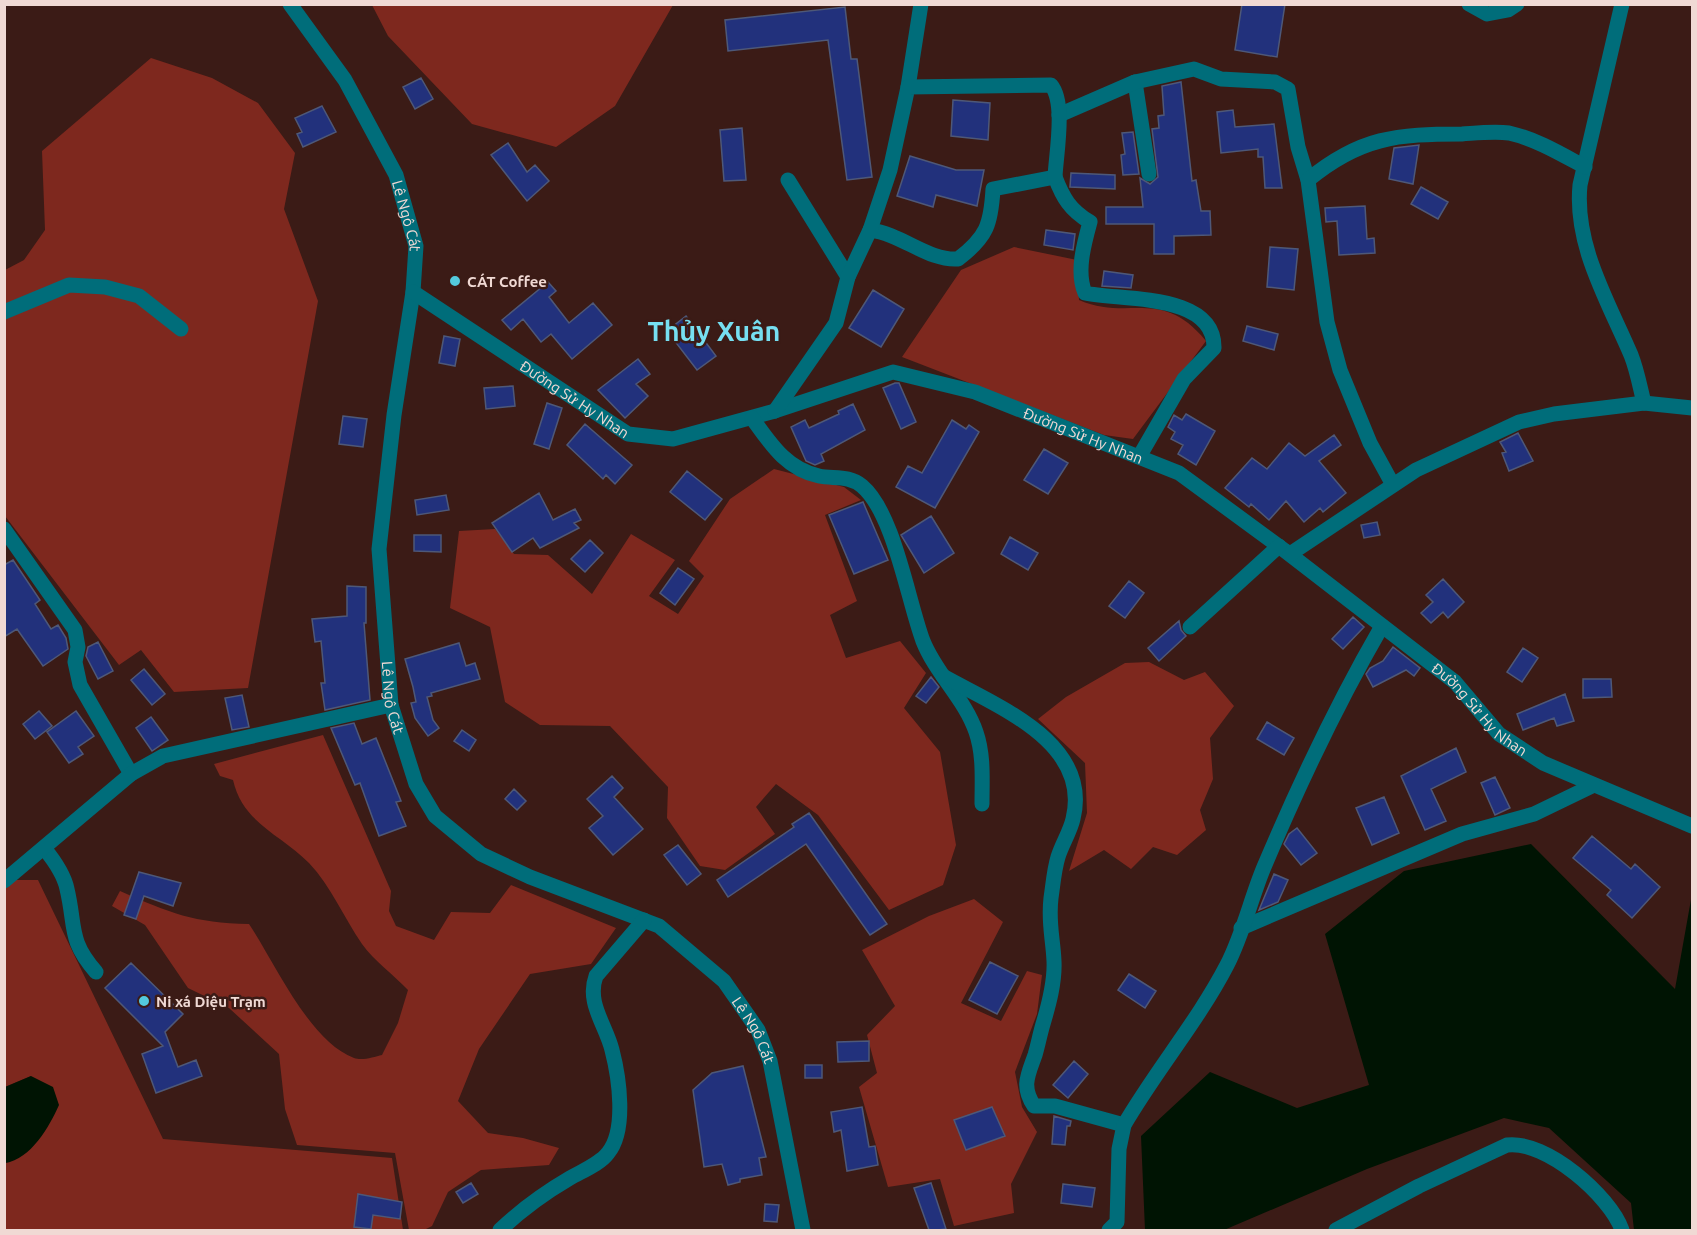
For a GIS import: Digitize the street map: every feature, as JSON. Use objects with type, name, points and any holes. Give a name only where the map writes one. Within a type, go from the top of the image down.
[{"type":"street","name":"Lê Ngô Cát","points":[[290,4],[345,80],[396,175],[416,246],[413,292],[394,415],[379,549],[391,705],[416,784],[435,816],[482,854],[530,877],[659,926],[723,981],[758,1030],[770,1061],[803,1230]]},
{"type":"street","points":[[776,411],[836,323],[848,277],[870,230],[890,170],[908,87],[921,4]]},
{"type":"street","points":[[1469,4],[1487,14],[1508,10],[1517,4]]},
{"type":"street","points":[[1622,4],[1585,167],[1578,208],[1582,236],[1610,310],[1632,357],[1644,403]]},
{"type":"street","points":[[1059,115],[1135,82],[1194,69],[1221,79],[1275,82],[1288,89],[1298,147],[1308,180],[1327,322],[1340,370],[1370,443],[1392,485]]},
{"type":"street","points":[[1135,82],[1149,174]]},
{"type":"street","points":[[908,87],[1051,86],[1056,91],[1059,115],[1055,177],[1064,200],[1075,214],[1090,222],[1083,250],[1082,285],[1085,293],[1156,300],[1177,307],[1200,319],[1208,327],[1214,340],[1214,348],[1184,379],[1139,457]]},
{"type":"street","points":[[1308,180],[1333,160],[1360,146],[1416,134],[1508,133],[1551,149],[1585,167]]},
{"type":"street","points":[[870,230],[902,238],[937,257],[958,260],[982,238],[989,227],[993,189],[1055,177]]},
{"type":"street","points":[[788,180],[848,277]]},
{"type":"street","points":[[4,312],[69,285],[105,287],[139,296],[181,329]]},
{"type":"street","name":"Đường Sử Hy Nhan","points":[[413,292],[628,434],[673,439],[776,411],[893,372],[975,392],[1179,473],[1285,550],[1455,682],[1499,734],[1544,763],[1692,826]]},
{"type":"street","points":[[1190,627],[1285,550],[1416,470],[1519,422],[1554,414],[1644,403],[1692,408]]},
{"type":"street","points":[[752,418],[778,454],[792,465],[818,476],[844,477],[853,481],[861,485],[877,505],[902,567],[924,643],[976,732],[983,764],[982,804]]},
{"type":"street","points":[[4,529],[75,630],[78,647],[75,662],[80,685],[131,774]]},
{"type":"street","points":[[1109,1230],[1117,1222],[1119,1149],[1124,1125],[1207,1000],[1229,962],[1296,791],[1348,685],[1382,626]]},
{"type":"street","points":[[943,676],[1015,716],[1062,755],[1071,770],[1075,784],[1073,818],[1058,859],[1051,900],[1049,931],[1054,962],[1051,995],[1035,1055],[1025,1080],[1027,1095],[1034,1106],[1055,1106],[1124,1125]]},
{"type":"street","points":[[4,881],[131,774],[163,756],[391,705]]},
{"type":"street","points":[[1241,928],[1462,834],[1534,814],[1594,785]]},
{"type":"street","points":[[44,848],[67,886],[72,928],[80,954],[96,972]]},
{"type":"street","points":[[500,1230],[567,1179],[607,1155],[613,1145],[621,1108],[612,1049],[597,1008],[593,985],[596,976],[644,920]]},
{"type":"street","points":[[1336,1230],[1419,1186],[1507,1145],[1518,1144],[1534,1147],[1560,1161],[1615,1215],[1622,1230]]},
{"type":"shaded area","points":[[372,5],[673,5],[615,106],[556,147],[472,124],[388,36]]},
{"type":"shaded area","points":[[151,58],[212,78],[258,103],[295,153],[284,209],[318,301],[248,688],[174,692],[141,650],[119,665],[5,516],[5,270],[24,260],[45,230],[42,151]]},
{"type":"shaded area","points":[[1014,247],[1077,260],[1079,300],[1097,306],[1144,308],[1174,314],[1190,324],[1206,341],[1133,439],[1104,435],[902,357],[961,270]]},
{"type":"shaded area","points":[[774,469],[844,487],[861,500],[825,515],[857,601],[830,615],[846,658],[900,641],[926,673],[904,708],[940,752],[956,845],[943,885],[889,910],[818,815],[776,784],[756,807],[775,834],[725,870],[700,866],[667,818],[668,787],[610,726],[540,725],[505,702],[490,627],[450,608],[459,531],[495,529],[514,554],[548,555],[592,594],[631,534],[675,560],[649,596],[678,614],[704,576],[689,561],[730,499]]},
{"type":"shaded area","points":[[1149,662],[1184,680],[1205,672],[1234,706],[1210,738],[1213,779],[1200,810],[1206,830],[1177,855],[1153,847],[1131,869],[1104,850],[1069,871],[1087,813],[1085,763],[1038,719],[1066,697],[1125,663]]},
{"type":"shaded area","points":[[323,735],[391,891],[389,911],[396,926],[434,940],[451,912],[490,913],[511,885],[616,928],[591,964],[530,974],[479,1049],[458,1101],[488,1133],[523,1138],[559,1148],[549,1165],[481,1170],[448,1192],[432,1226],[424,1230],[409,1230],[395,1153],[297,1145],[285,1109],[279,1054],[229,1008],[188,988],[145,925],[112,906],[120,891],[197,919],[249,924],[294,999],[322,1035],[338,1049],[357,1059],[382,1055],[398,1023],[408,990],[362,944],[317,872],[298,853],[254,818],[238,795],[233,780],[220,776],[214,764]]},
{"type":"shaded area","points":[[1531,844],[1675,989],[1692,894],[1692,1230],[1634,1230],[1631,1203],[1549,1128],[1504,1118],[1367,1169],[1224,1230],[1145,1230],[1141,1136],[1210,1072],[1297,1108],[1369,1085],[1325,934],[1404,871]]},
{"type":"shaded area","points":[[5,880],[38,880],[163,1139],[392,1158],[403,1230],[5,1230],[5,1163],[10,1162],[31,1076],[5,1087]]},
{"type":"shaded area","points":[[974,899],[1003,922],[961,1003],[1001,1021],[1027,971],[1042,975],[1037,1014],[1015,1072],[1022,1107],[1037,1132],[1011,1184],[1014,1213],[954,1226],[940,1179],[888,1187],[859,1087],[877,1073],[867,1035],[895,1006],[862,950],[929,916]]},
{"type":"shaded area","points":[[31,1076],[53,1087],[59,1105],[50,1123],[31,1149],[5,1163],[5,1087]]},
{"type":"building","points":[[1242,4],[1285,4],[1277,57],[1235,50]]},
{"type":"building","points":[[845,7],[851,59],[857,59],[872,177],[847,180],[828,40],[728,51],[725,20]]},
{"type":"building","points":[[421,78],[433,99],[415,109],[403,87]]},
{"type":"building","points":[[1181,82],[1192,181],[1196,180],[1201,211],[1210,211],[1211,235],[1174,236],[1174,254],[1154,254],[1154,224],[1106,224],[1106,207],[1143,207],[1140,178],[1150,184],[1158,177],[1152,129],[1159,128],[1158,116],[1164,115],[1162,86]]},
{"type":"building","points":[[953,100],[990,103],[988,140],[951,136]]},
{"type":"building","points":[[322,106],[336,132],[303,147],[297,134],[302,132],[295,118]]},
{"type":"building","points":[[1233,110],[1235,127],[1274,124],[1282,188],[1265,188],[1263,157],[1258,157],[1258,149],[1221,153],[1217,112]]},
{"type":"building","points":[[742,128],[746,180],[724,181],[720,130]]},
{"type":"building","points":[[1133,132],[1139,174],[1123,175],[1121,155],[1125,154],[1122,133]]},
{"type":"building","points":[[508,143],[527,172],[535,165],[549,181],[527,201],[491,155]]},
{"type":"building","points":[[1419,145],[1413,184],[1389,179],[1394,148]]},
{"type":"building","points":[[910,156],[956,170],[984,170],[977,206],[936,195],[933,207],[897,196]]},
{"type":"building","points":[[1071,173],[1115,175],[1115,189],[1070,187]]},
{"type":"building","points":[[1421,187],[1448,202],[1438,219],[1411,204]]},
{"type":"building","points":[[1365,206],[1367,239],[1374,238],[1375,253],[1339,255],[1337,221],[1326,222],[1325,208]]},
{"type":"building","points":[[1046,230],[1075,234],[1073,250],[1044,245]]},
{"type":"building","points":[[1270,247],[1298,249],[1294,290],[1267,287]]},
{"type":"building","points":[[1104,271],[1133,275],[1131,288],[1102,286]]},
{"type":"building","points":[[548,282],[556,291],[549,297],[569,323],[593,303],[612,325],[572,359],[551,334],[541,342],[523,319],[511,330],[502,320]]},
{"type":"building","points":[[873,290],[904,309],[881,347],[849,328]]},
{"type":"building","points":[[686,316],[716,356],[697,370],[667,331]]},
{"type":"building","points":[[1247,326],[1278,334],[1274,350],[1243,341]]},
{"type":"building","points":[[444,336],[460,339],[455,366],[439,363]]},
{"type":"building","points":[[638,359],[650,374],[636,384],[648,396],[625,418],[598,390]]},
{"type":"building","points":[[899,383],[916,422],[901,429],[883,388]]},
{"type":"building","points":[[513,386],[515,406],[486,409],[484,388]]},
{"type":"building","points":[[547,403],[562,408],[549,449],[534,444]]},
{"type":"building","points":[[853,404],[865,430],[821,454],[824,461],[815,465],[806,461],[791,427],[805,420],[809,428],[839,414],[838,411]]},
{"type":"building","points":[[1186,414],[1215,431],[1196,465],[1178,454],[1183,445],[1171,439],[1175,432],[1168,427],[1174,415],[1182,420]]},
{"type":"building","points":[[343,416],[367,419],[363,447],[339,444]]},
{"type":"building","points":[[952,420],[966,429],[969,425],[979,432],[935,508],[896,487],[908,466],[922,473]]},
{"type":"building","points":[[585,424],[632,465],[615,484],[606,475],[603,479],[567,445]]},
{"type":"building","points":[[1518,433],[1533,461],[1509,471],[1502,453],[1506,452],[1500,442]]},
{"type":"building","points":[[1334,435],[1341,445],[1319,461],[1346,493],[1323,512],[1320,508],[1304,522],[1286,501],[1269,520],[1251,504],[1249,507],[1225,488],[1252,458],[1267,469],[1289,443],[1305,456]]},
{"type":"building","points":[[1044,449],[1068,463],[1048,494],[1024,480]]},
{"type":"building","points":[[687,471],[722,499],[705,520],[670,492]]},
{"type":"building","points":[[539,493],[553,520],[575,509],[581,520],[574,523],[579,528],[540,548],[533,538],[512,552],[492,523]]},
{"type":"building","points":[[446,495],[449,510],[417,515],[415,500]]},
{"type":"building","points":[[863,502],[888,560],[854,574],[829,515]]},
{"type":"building","points":[[931,516],[954,553],[924,573],[901,535]]},
{"type":"building","points":[[1377,522],[1380,535],[1364,538],[1361,525]]},
{"type":"building","points":[[414,535],[441,535],[441,552],[414,551]]},
{"type":"building","points":[[1010,537],[1038,553],[1028,570],[1001,554]]},
{"type":"building","points":[[590,540],[603,553],[585,572],[571,559]]},
{"type":"building","points":[[13,560],[40,600],[35,604],[51,629],[58,625],[66,638],[68,649],[43,666],[17,629],[4,637],[4,565]]},
{"type":"building","points":[[678,568],[694,579],[675,605],[660,593]]},
{"type":"building","points":[[1443,579],[1464,602],[1448,618],[1443,612],[1431,623],[1421,613],[1433,602],[1426,595]]},
{"type":"building","points":[[1129,581],[1144,593],[1125,618],[1109,606]]},
{"type":"building","points":[[347,586],[366,587],[366,623],[364,623],[370,700],[325,710],[321,683],[325,683],[321,641],[315,642],[312,619],[347,616]]},
{"type":"building","points":[[1353,617],[1364,627],[1343,649],[1332,639]]},
{"type":"building","points":[[1179,621],[1181,630],[1186,636],[1159,661],[1148,648]]},
{"type":"building","points":[[98,642],[113,671],[98,679],[86,656],[88,647]]},
{"type":"building","points":[[459,643],[466,666],[475,663],[480,679],[431,693],[432,696],[427,697],[433,720],[439,728],[428,736],[415,718],[411,703],[416,702],[405,659]]},
{"type":"building","points":[[1393,647],[1420,668],[1414,676],[1406,670],[1373,687],[1366,674],[1370,668],[1383,661]]},
{"type":"building","points":[[1523,648],[1538,658],[1522,682],[1507,672]]},
{"type":"building","points":[[144,669],[165,694],[152,705],[131,680]]},
{"type":"building","points":[[931,677],[939,687],[926,703],[916,696]]},
{"type":"building","points":[[1583,679],[1611,679],[1612,697],[1583,698]]},
{"type":"building","points":[[1565,694],[1574,721],[1557,726],[1554,718],[1523,730],[1517,714]]},
{"type":"building","points":[[242,695],[249,727],[232,730],[225,698]]},
{"type":"building","points":[[39,711],[52,726],[35,739],[23,724]]},
{"type":"building","points":[[76,711],[94,736],[78,747],[83,754],[69,763],[47,732]]},
{"type":"building","points":[[151,717],[168,740],[152,751],[136,728]]},
{"type":"building","points":[[1267,722],[1294,738],[1284,755],[1257,739]]},
{"type":"building","points":[[354,723],[362,744],[376,738],[401,801],[396,802],[406,826],[379,836],[360,783],[355,785],[331,728]]},
{"type":"building","points":[[462,730],[476,740],[469,751],[454,741]]},
{"type":"building","points":[[1456,748],[1466,772],[1431,789],[1446,821],[1425,830],[1401,776]]},
{"type":"building","points":[[612,776],[623,788],[614,797],[643,829],[613,855],[589,828],[603,816],[587,799]]},
{"type":"building","points":[[1495,777],[1510,808],[1495,815],[1481,783]]},
{"type":"building","points":[[514,789],[526,801],[517,810],[505,799]]},
{"type":"building","points":[[1384,797],[1399,833],[1372,845],[1356,808]]},
{"type":"building","points":[[809,813],[887,924],[870,935],[806,844],[728,897],[717,880],[794,827],[792,824]]},
{"type":"building","points":[[1297,828],[1317,853],[1301,865],[1284,844],[1289,834]]},
{"type":"building","points":[[1592,836],[1631,869],[1635,864],[1660,887],[1632,918],[1607,895],[1611,890],[1573,858]]},
{"type":"building","points":[[678,845],[701,874],[687,885],[664,855]]},
{"type":"building","points":[[139,872],[181,883],[173,906],[144,896],[136,919],[124,915]]},
{"type":"building","points":[[1274,874],[1288,880],[1278,902],[1259,910]]},
{"type":"building","points":[[990,962],[1018,976],[997,1014],[969,1000]]},
{"type":"building","name":"Ni xá Diệu Trạm","points":[[131,963],[183,1014],[165,1032],[178,1067],[196,1060],[202,1076],[156,1093],[142,1054],[163,1046],[105,988]]},
{"type":"building","points":[[1129,974],[1156,991],[1145,1008],[1118,990]]},
{"type":"building","points":[[869,1041],[869,1061],[838,1062],[837,1042]]},
{"type":"building","points":[[1074,1061],[1088,1074],[1068,1098],[1053,1085]]},
{"type":"building","points":[[805,1065],[822,1065],[822,1078],[805,1078]]},
{"type":"building","points":[[743,1066],[766,1157],[759,1158],[762,1175],[740,1179],[740,1182],[728,1185],[722,1164],[704,1167],[693,1090],[712,1073]]},
{"type":"building","points":[[862,1107],[869,1147],[875,1146],[878,1165],[847,1171],[841,1130],[834,1132],[831,1112]]},
{"type":"building","points":[[992,1107],[1005,1136],[966,1150],[954,1120]]},
{"type":"building","points":[[1054,1116],[1071,1121],[1070,1126],[1067,1126],[1065,1145],[1052,1144]]},
{"type":"building","points":[[471,1183],[478,1194],[463,1203],[456,1192]]},
{"type":"building","points":[[931,1183],[946,1229],[929,1230],[914,1188]]},
{"type":"building","points":[[1063,1184],[1095,1188],[1092,1207],[1061,1203]]},
{"type":"building","points":[[358,1194],[402,1202],[400,1219],[373,1215],[371,1229],[354,1227]]},
{"type":"building","points":[[765,1204],[779,1205],[777,1222],[764,1221]]},
{"type":"place","name":"CÁT Coffee","points":[[455,281]]},
{"type":"place","name":"Ni xá Diệu Trạm","points":[[144,1001]]},
{"type":"district","name":"Thủy Xuân","points":[[714,331]]}]
